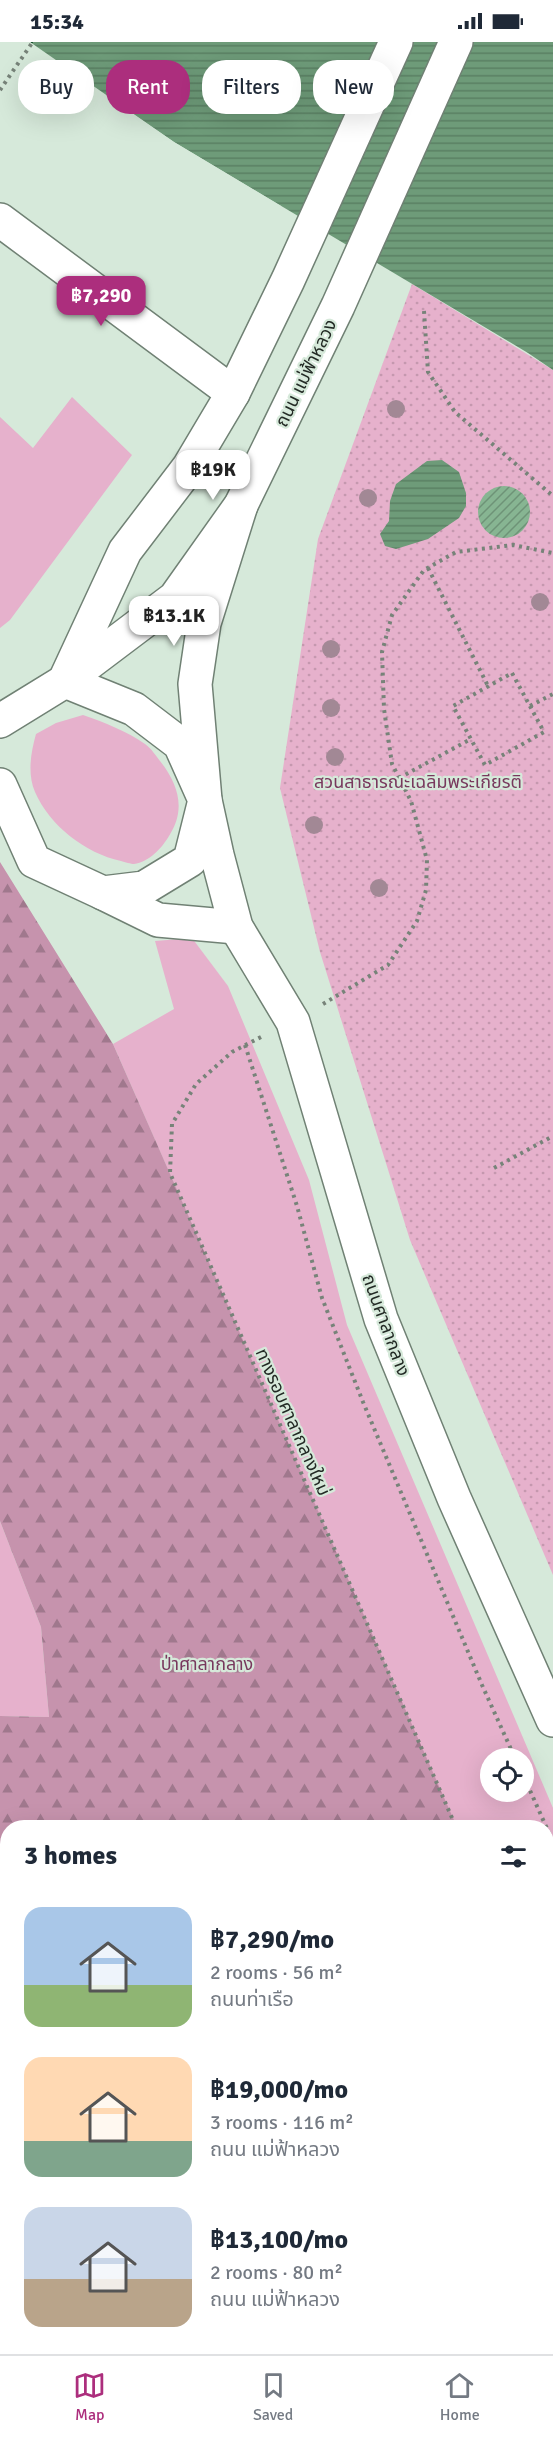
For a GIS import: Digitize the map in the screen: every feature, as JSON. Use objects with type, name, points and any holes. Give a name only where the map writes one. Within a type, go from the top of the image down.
[{"type":"street","points":[[205,800],[180,744],[134,709],[65,681],[125,551],[189,467],[233,393],[288,280],[396,42]]},
{"type":"street","name":"ถนน แม่ฟ้าหลวง","points":[[0,721],[65,681],[175,598],[241,506],[338,306],[456,42]]},
{"type":"street","points":[[0,220],[233,393]]},
{"type":"street","points":[[103,893],[144,888],[190,860],[205,800],[195,684],[204,623],[241,506]]},
{"type":"street","points":[[0,785],[34,861],[158,920],[236,927]]},
{"type":"street","name":"ถนนศาลากลาง","points":[[205,800],[236,927],[293,1022],[381,1319],[454,1498],[553,1720]]},
{"type":"path","points":[[0,90],[32,43]]},
{"type":"path","points":[[424,311],[429,372],[454,412],[553,496]]},
{"type":"path","points":[[334,997],[388,965],[417,921],[426,890],[427,860],[411,801],[392,764],[384,709],[381,652],[392,615],[424,570],[456,552],[513,545],[553,553]]},
{"type":"path","points":[[428,568],[488,686]]},
{"type":"path","points":[[512,673],[544,732],[485,765],[453,706],[488,686],[512,673]]},
{"type":"path","points":[[530,706],[553,694]]},
{"type":"path","points":[[399,778],[471,739]]},
{"type":"path","name":"ทางรอบศาลากลางใหม่","points":[[453,1820],[170,1173],[172,1124],[196,1084],[232,1052],[245,1045],[297,1206],[322,1298],[376,1434],[510,1748]]},
{"type":"path","points":[[494,1168],[553,1136]]},
{"type":"path","points":[[534,1799],[543,1820]]},
{"type":"green space","name":"สวนสาธารณะเฉลิมพระเกียรติ","points":[[412,284],[553,370],[553,1575],[410,1240],[320,952],[280,788],[318,539]]},
{"type":"green space","points":[[72,397],[132,455],[10,620],[0,628],[0,417],[33,448]]},
{"type":"green space","points":[[83,715],[123,731],[147,746],[167,770],[176,788],[179,807],[174,826],[159,850],[140,863],[131,864],[108,857],[82,845],[59,827],[35,792],[30,770],[36,734],[56,723]]},
{"type":"green space","name":"ป่าศาลากลาง","points":[[0,862],[113,1044],[454,1820],[0,1820],[0,1716],[49,1717],[41,1627],[0,1521]]},
{"type":"green space","points":[[192,938],[228,986],[309,1180],[347,1325],[527,1748],[480,1748],[480,1802],[534,1802],[534,1763],[553,1808],[553,1820],[453,1820],[113,1044],[174,1009],[155,941]]},
{"type":"green space","points":[[0,1521],[41,1627],[49,1717],[0,1716]]},
{"type":"shaded area","points":[[30,42],[553,42],[553,370],[174,142],[134,114],[190,114],[190,60],[106,60],[106,95],[94,86],[94,60],[56,60]]},
{"type":"shaded area","points":[[442,460],[459,472],[466,493],[466,506],[459,518],[428,539],[396,549],[385,546],[380,534],[389,521],[390,501],[396,484],[427,461]]},
{"type":"pier","points":[[94,88],[106,96],[106,98],[94,90]]},
{"type":"pier","points":[[128,114],[133,114],[174,142],[281,206],[280,209],[172,145]]},
{"type":"building","points":[[504,486],[514,488],[522,494],[528,502],[530,512],[528,522],[522,530],[514,536],[504,538],[494,536],[486,530],[480,522],[478,512],[480,502],[486,494],[494,488]]}]
